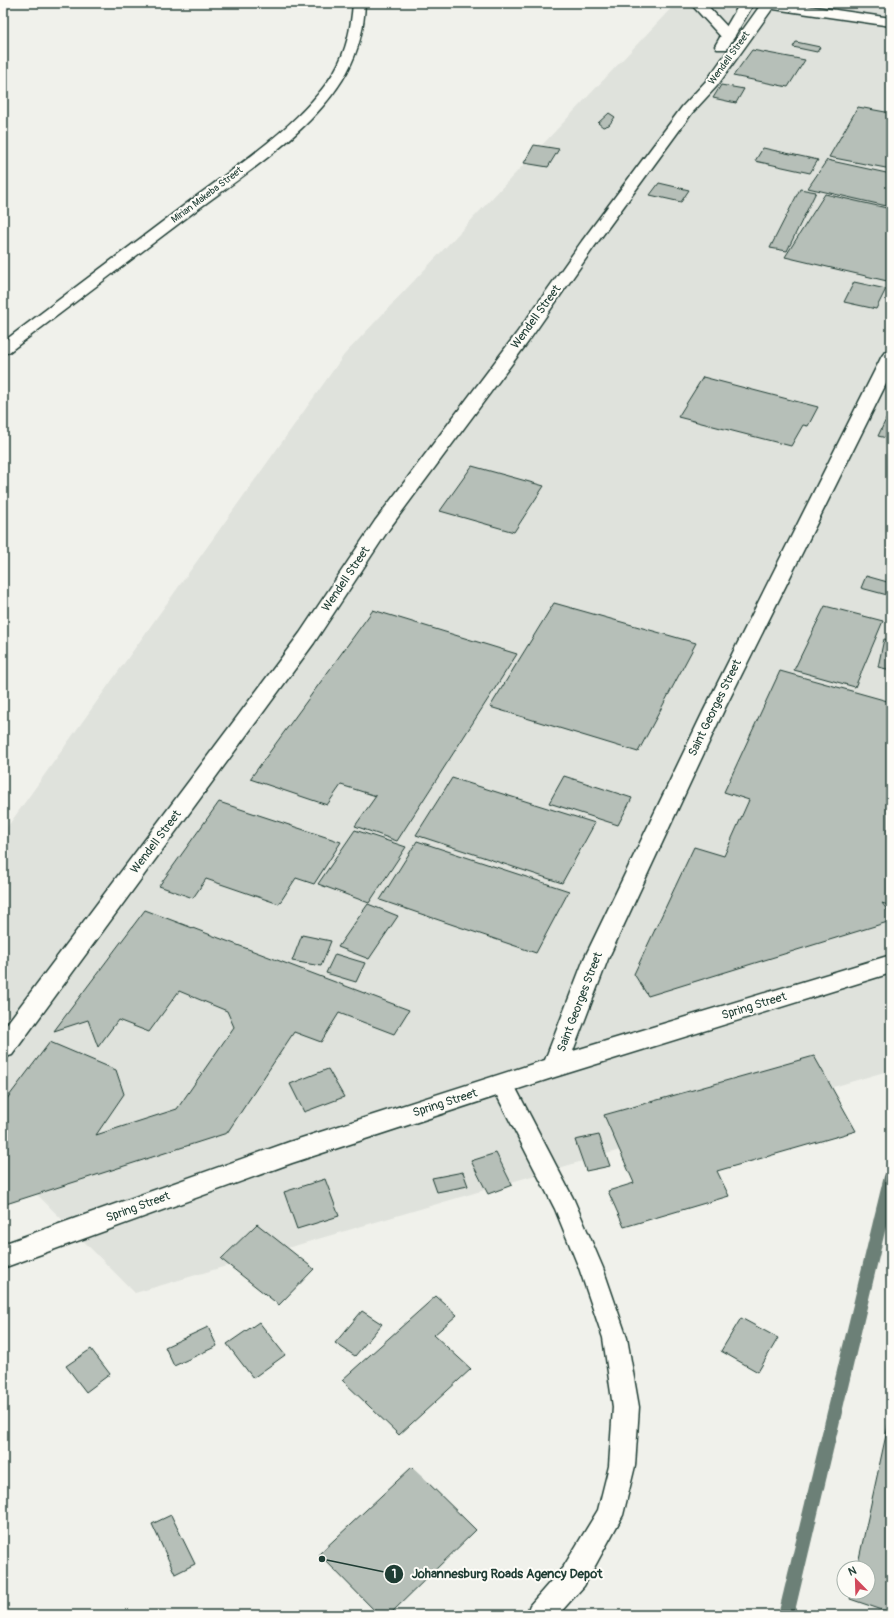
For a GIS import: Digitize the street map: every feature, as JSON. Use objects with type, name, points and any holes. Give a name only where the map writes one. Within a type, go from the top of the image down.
[{"type":"street","points":[[697,3],[728,36]]},
{"type":"street","name":"Wendell Street","points":[[687,110],[705,71],[747,3]]},
{"type":"street","points":[[764,4],[890,20]]},
{"type":"street","name":"Wendell Street","points":[[3,1048],[307,638],[382,525],[522,338],[687,110],[712,83],[764,4]]},
{"type":"street","name":"Saint Georges Street","points":[[555,1067],[596,959],[714,710],[891,356]]},
{"type":"street","name":"Spring Street","points":[[3,1256],[289,1153],[555,1067],[891,964]]},
{"type":"lane","name":"Mirian Makeba Street","points":[[3,348],[253,161],[288,133],[313,108],[330,87],[345,62],[356,36],[360,14],[359,3]]},
{"type":"lane","points":[[502,1084],[566,1206],[591,1268],[615,1338],[626,1407],[622,1466],[610,1515],[574,1576],[540,1615]]},
{"type":"shaded area","points":[[676,3],[891,3],[891,1070],[135,1293],[3,1160],[3,833],[344,355]]},
{"type":"building","points":[[796,42],[820,47],[817,52],[793,47]]},
{"type":"building","points":[[752,50],[805,60],[788,87],[733,76]]},
{"type":"building","points":[[721,85],[744,89],[736,103],[713,98]]},
{"type":"building","points":[[858,107],[891,113],[891,169],[829,157]]},
{"type":"building","points":[[609,113],[615,117],[609,125],[603,127],[598,123]]},
{"type":"building","points":[[534,145],[559,149],[548,167],[524,163]]},
{"type":"building","points":[[763,148],[818,160],[810,173],[755,161]]},
{"type":"building","points":[[827,160],[891,174],[891,207],[808,188]]},
{"type":"building","points":[[659,183],[689,190],[681,202],[650,195]]},
{"type":"building","points":[[800,189],[816,192],[787,251],[770,248]]},
{"type":"building","points":[[825,194],[891,209],[891,274],[887,281],[785,257]]},
{"type":"building","points":[[854,282],[886,289],[876,309],[844,302]]},
{"type":"building","points":[[703,377],[818,407],[808,426],[803,425],[791,446],[678,417]]},
{"type":"building","points":[[891,409],[891,439],[878,436]]},
{"type":"building","points":[[472,466],[544,486],[514,532],[440,511]]},
{"type":"building","points":[[866,576],[891,583],[891,596],[861,588]]},
{"type":"building","points":[[554,603],[696,643],[638,752],[490,707]]},
{"type":"building","points":[[825,606],[883,621],[855,687],[794,670]]},
{"type":"building","points":[[373,610],[517,654],[397,841],[355,826],[376,796],[341,785],[327,805],[250,779]]},
{"type":"building","points":[[884,639],[891,640],[891,670],[878,667]]},
{"type":"building","points":[[780,671],[891,702],[891,906],[882,903],[891,915],[891,921],[648,996],[634,974],[694,847],[724,856],[749,800],[724,792]]},
{"type":"building","points":[[564,776],[632,798],[618,825],[549,803]]},
{"type":"building","points":[[452,778],[595,823],[562,883],[416,835]]},
{"type":"building","points":[[219,802],[341,842],[314,884],[296,878],[279,904],[206,879],[193,898],[159,886]]},
{"type":"building","points":[[355,830],[406,847],[369,903],[318,884]]},
{"type":"building","points":[[417,841],[569,891],[536,953],[380,900]]},
{"type":"building","points":[[368,904],[398,916],[369,959],[338,947]]},
{"type":"building","points":[[145,910],[409,1010],[394,1034],[339,1013],[321,1042],[294,1032],[227,1133],[3,1205],[3,1104],[50,1042],[116,1070],[124,1094],[96,1135],[177,1109],[234,1027],[227,1011],[179,991],[149,1032],[118,1020],[98,1047],[88,1020],[54,1031]]},
{"type":"building","points":[[302,935],[331,941],[321,966],[292,961]]},
{"type":"building","points":[[335,954],[365,963],[356,982],[326,973]]},
{"type":"building","points":[[814,1056],[856,1131],[717,1171],[729,1196],[624,1227],[608,1191],[634,1183],[604,1115]]},
{"type":"building","points":[[328,1069],[344,1097],[304,1112],[290,1084]]},
{"type":"building","points":[[599,1135],[610,1166],[586,1171],[575,1140]]},
{"type":"building","points":[[496,1153],[512,1185],[488,1194],[471,1161]]},
{"type":"building","points":[[463,1172],[468,1186],[437,1192],[432,1178]]},
{"type":"building","points":[[325,1179],[339,1216],[297,1229],[284,1192]]},
{"type":"building","points":[[257,1224],[314,1269],[279,1305],[221,1259]]},
{"type":"building","points":[[436,1296],[457,1315],[434,1335],[471,1369],[399,1435],[342,1380]]},
{"type":"building","points":[[362,1311],[382,1324],[355,1356],[335,1343]]},
{"type":"building","points":[[741,1318],[778,1338],[758,1372],[721,1351]]},
{"type":"building","points":[[259,1322],[285,1355],[253,1378],[227,1344]]},
{"type":"building","points":[[208,1327],[217,1346],[174,1366],[165,1347]]},
{"type":"building","points":[[91,1349],[110,1374],[86,1392],[66,1366]]},
{"type":"building","points":[[891,1412],[891,1613],[853,1600],[876,1600],[876,1560],[859,1560]]},
{"type":"building","points":[[412,1467],[476,1530],[389,1615],[379,1615],[319,1554]]},
{"type":"building","points":[[171,1515],[195,1564],[175,1574],[152,1524]]},
{"type":"waterway","points":[[786,1615],[891,1176]]},
{"type":"place","name":"Johannesburg Roads Agency Depot","points":[[322,1559]]}]
